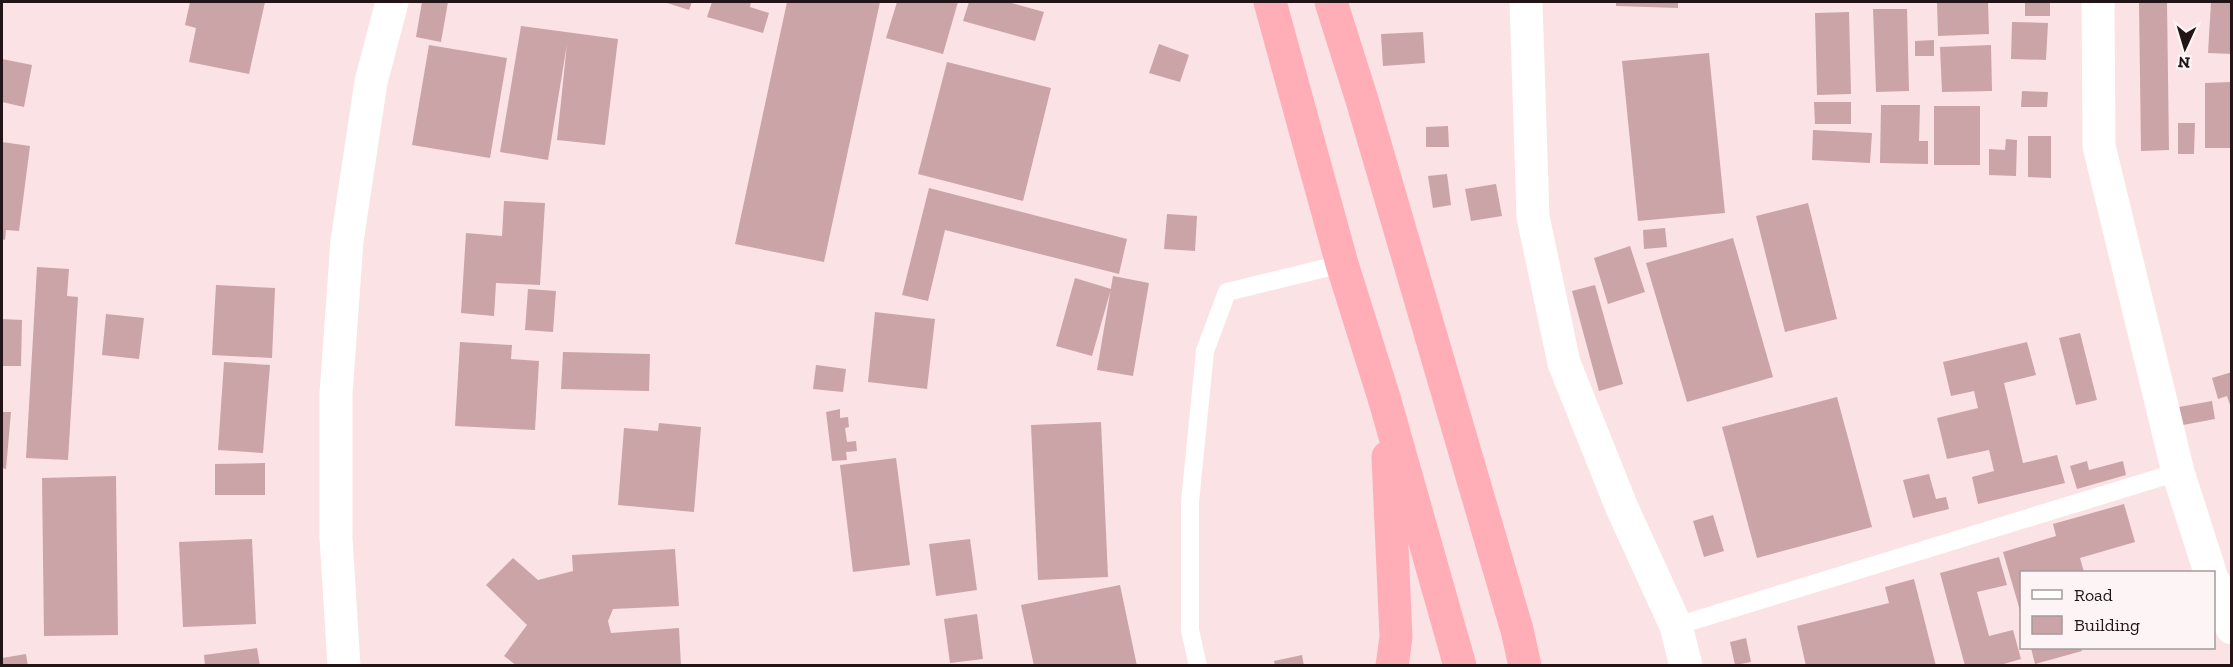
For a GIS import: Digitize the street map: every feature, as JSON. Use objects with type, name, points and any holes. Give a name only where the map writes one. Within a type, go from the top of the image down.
[{"type":"highway","points":[[1270,2],[1342,264],[1385,401],[1460,666]]},
{"type":"highway","points":[[1331,2],[1362,100],[1517,630],[1525,666]]},
{"type":"highway","points":[[1385,401],[1396,637],[1392,666]]},
{"type":"street","points":[[344,666],[336,538],[336,394],[346,252],[371,82],[392,2]]},
{"type":"street","points":[[1526,2],[1533,217],[1564,363],[1622,508],[1676,626],[1686,666]]},
{"type":"street","points":[[2098,2],[2099,146],[2178,472],[2209,571]]},
{"type":"street","points":[[2215,585],[2222,609],[2232,628]]},
{"type":"lane","points":[[1198,666],[1190,630],[1190,502],[1205,351],[1227,292],[1342,264]]},
{"type":"lane","points":[[1676,626],[2178,472]]},
{"type":"building","points":[[190,2],[265,2],[249,74],[189,62],[196,28],[185,25]]},
{"type":"building","points":[[422,2],[448,2],[441,42],[416,37]]},
{"type":"building","points":[[664,2],[692,2],[689,10]]},
{"type":"building","points":[[712,2],[751,2],[750,7],[769,13],[763,33],[707,17]]},
{"type":"building","points":[[787,2],[880,2],[824,262],[735,244]]},
{"type":"building","points":[[897,2],[958,2],[943,54],[886,38]]},
{"type":"building","points":[[969,2],[1008,2],[1044,12],[1035,41],[963,21]]},
{"type":"building","points":[[1616,2],[1678,2],[1678,8],[1616,6]]},
{"type":"building","points":[[1937,2],[1988,2],[1989,34],[1938,36]]},
{"type":"building","points":[[2025,2],[2050,2],[2050,16],[2025,16]]},
{"type":"building","points":[[2139,2],[2167,2],[2169,150],[2141,151]]},
{"type":"building","points":[[2211,2],[2232,2],[2232,54],[2208,53]]},
{"type":"building","points":[[1873,9],[1907,9],[1909,91],[1876,92]]},
{"type":"building","points":[[1849,12],[1851,94],[1817,95],[1815,13]]},
{"type":"building","points":[[2012,22],[2048,23],[2046,60],[2011,59]]},
{"type":"building","points":[[521,26],[618,39],[605,145],[557,140],[567,44],[548,160],[500,152]]},
{"type":"building","points":[[1423,32],[1425,63],[1383,66],[1381,34]]},
{"type":"building","points":[[1934,40],[1934,56],[1915,56],[1915,41]]},
{"type":"building","points":[[1159,44],[1189,55],[1180,82],[1149,73]]},
{"type":"building","points":[[429,45],[507,58],[490,158],[412,145]]},
{"type":"building","points":[[1991,45],[1992,91],[1942,92],[1940,47]]},
{"type":"building","points":[[1709,53],[1725,213],[1638,221],[1622,61]]},
{"type":"building","points":[[2,59],[32,65],[24,107],[2,102]]},
{"type":"building","points":[[947,62],[1051,88],[1023,201],[918,174]]},
{"type":"building","points":[[2232,82],[2232,148],[2205,148],[2205,83]]},
{"type":"building","points":[[2022,91],[2048,92],[2047,107],[2021,107]]},
{"type":"building","points":[[1814,102],[1851,102],[1851,124],[1815,124]]},
{"type":"building","points":[[1881,105],[1920,105],[1919,141],[1928,141],[1928,164],[1880,163]]},
{"type":"building","points":[[1934,106],[1980,106],[1980,165],[1934,165]]},
{"type":"building","points":[[2178,123],[2195,123],[2194,154],[2178,154]]},
{"type":"building","points":[[1448,126],[1449,147],[1426,147],[1426,127]]},
{"type":"building","points":[[1813,130],[1872,133],[1870,163],[1812,160]]},
{"type":"building","points":[[2028,136],[2051,136],[2051,178],[2028,177]]},
{"type":"building","points":[[2006,139],[2017,140],[2016,176],[1989,175],[1989,149],[2005,150]]},
{"type":"building","points":[[2,142],[30,146],[19,231],[6,230],[5,240],[2,239]]},
{"type":"building","points":[[1447,174],[1451,205],[1433,208],[1428,176]]},
{"type":"building","points":[[1496,184],[1502,216],[1471,221],[1465,189]]},
{"type":"building","points":[[929,188],[1127,239],[1119,274],[945,230],[928,301],[902,295]]},
{"type":"building","points":[[504,201],[545,203],[540,285],[496,283],[494,316],[461,313],[466,233],[502,236]]},
{"type":"building","points":[[1808,203],[1837,319],[1785,332],[1756,216]]},
{"type":"building","points":[[1167,214],[1197,216],[1195,251],[1164,249]]},
{"type":"building","points":[[1665,228],[1667,247],[1644,249],[1643,230]]},
{"type":"building","points":[[1733,238],[1773,377],[1687,402],[1646,263]]},
{"type":"building","points":[[1630,246],[1645,292],[1608,304],[1594,258]]},
{"type":"building","points":[[37,267],[69,269],[67,296],[78,297],[68,460],[26,458]]},
{"type":"building","points":[[1113,276],[1149,283],[1133,376],[1097,370]]},
{"type":"building","points":[[1075,278],[1111,289],[1092,356],[1056,346]]},
{"type":"building","points":[[216,285],[275,288],[272,358],[212,355]]},
{"type":"building","points":[[1595,285],[1623,384],[1599,391],[1572,291]]},
{"type":"building","points":[[528,289],[556,291],[553,332],[525,330]]},
{"type":"building","points":[[875,312],[935,319],[927,389],[868,382]]},
{"type":"building","points":[[106,314],[144,318],[139,359],[102,355]]},
{"type":"building","points":[[2,319],[22,320],[21,366],[2,366]]},
{"type":"building","points":[[2080,333],[2097,400],[2076,405],[2059,338]]},
{"type":"building","points":[[460,342],[512,345],[511,359],[539,361],[535,430],[455,426]]},
{"type":"building","points":[[2027,342],[2036,375],[2004,383],[2023,463],[2057,455],[2065,483],[1978,504],[1972,477],[1994,471],[1989,450],[1947,459],[1937,418],[1978,408],[1974,391],[1951,396],[1943,362]]},
{"type":"building","points":[[563,352],[650,354],[649,391],[561,389]]},
{"type":"building","points":[[224,362],[270,365],[263,453],[218,450]]},
{"type":"building","points":[[816,365],[846,369],[843,392],[813,389]]},
{"type":"building","points":[[2232,372],[2231,408],[2227,396],[2218,399],[2212,378]]},
{"type":"building","points":[[1837,397],[1872,527],[1757,558],[1722,427]]},
{"type":"building","points":[[2212,401],[2215,419],[2183,425],[2179,407]]},
{"type":"building","points":[[840,409],[840,418],[848,417],[849,427],[845,428],[847,442],[856,441],[857,451],[846,452],[847,460],[832,461],[826,412]]},
{"type":"building","points":[[2,412],[11,412],[6,469],[2,468]]},
{"type":"building","points":[[1101,422],[1108,577],[1038,580],[1031,425]]},
{"type":"building","points":[[659,423],[701,427],[694,512],[618,505],[624,428],[658,431]]},
{"type":"building","points":[[896,458],[910,565],[853,572],[840,465]]},
{"type":"building","points":[[2087,461],[2089,470],[2123,461],[2126,475],[2077,489],[2070,466]]},
{"type":"building","points":[[265,463],[265,495],[215,495],[215,464]]},
{"type":"building","points":[[1929,474],[1936,499],[1946,497],[1949,509],[1913,518],[1903,480]]},
{"type":"building","points":[[116,476],[118,635],[44,636],[42,478]]},
{"type":"building","points":[[2124,504],[2135,542],[2080,558],[2084,571],[2020,571],[2020,611],[2003,552],[2056,536],[2053,524]]},
{"type":"building","points":[[1713,515],[1724,551],[1704,557],[1693,521]]},
{"type":"building","points":[[252,539],[256,624],[183,627],[179,542]]},
{"type":"building","points":[[970,539],[977,590],[936,596],[929,544]]},
{"type":"building","points":[[675,549],[679,606],[613,609],[608,621],[611,633],[679,628],[681,666],[517,666],[504,656],[527,625],[486,585],[513,558],[538,580],[573,571],[572,555]]},
{"type":"building","points":[[1999,557],[2007,585],[1977,592],[1989,636],[2013,630],[2021,659],[1997,666],[1965,666],[1940,573]]},
{"type":"building","points":[[1914,579],[1936,666],[1806,666],[1797,626],[1889,603],[1885,587]]},
{"type":"building","points":[[1120,585],[1137,666],[1034,666],[1021,605]]},
{"type":"building","points":[[977,614],[983,659],[950,663],[944,619]]},
{"type":"building","points":[[1746,638],[1751,662],[1735,665],[1730,642]]},
{"type":"building","points":[[257,648],[260,666],[205,666],[204,655]]},
{"type":"building","points":[[2031,649],[2081,649],[2082,651],[2035,664]]},
{"type":"building","points":[[26,654],[28,666],[2,666],[2,658]]},
{"type":"building","points":[[1302,655],[1304,666],[1275,666],[1274,661]]}]
